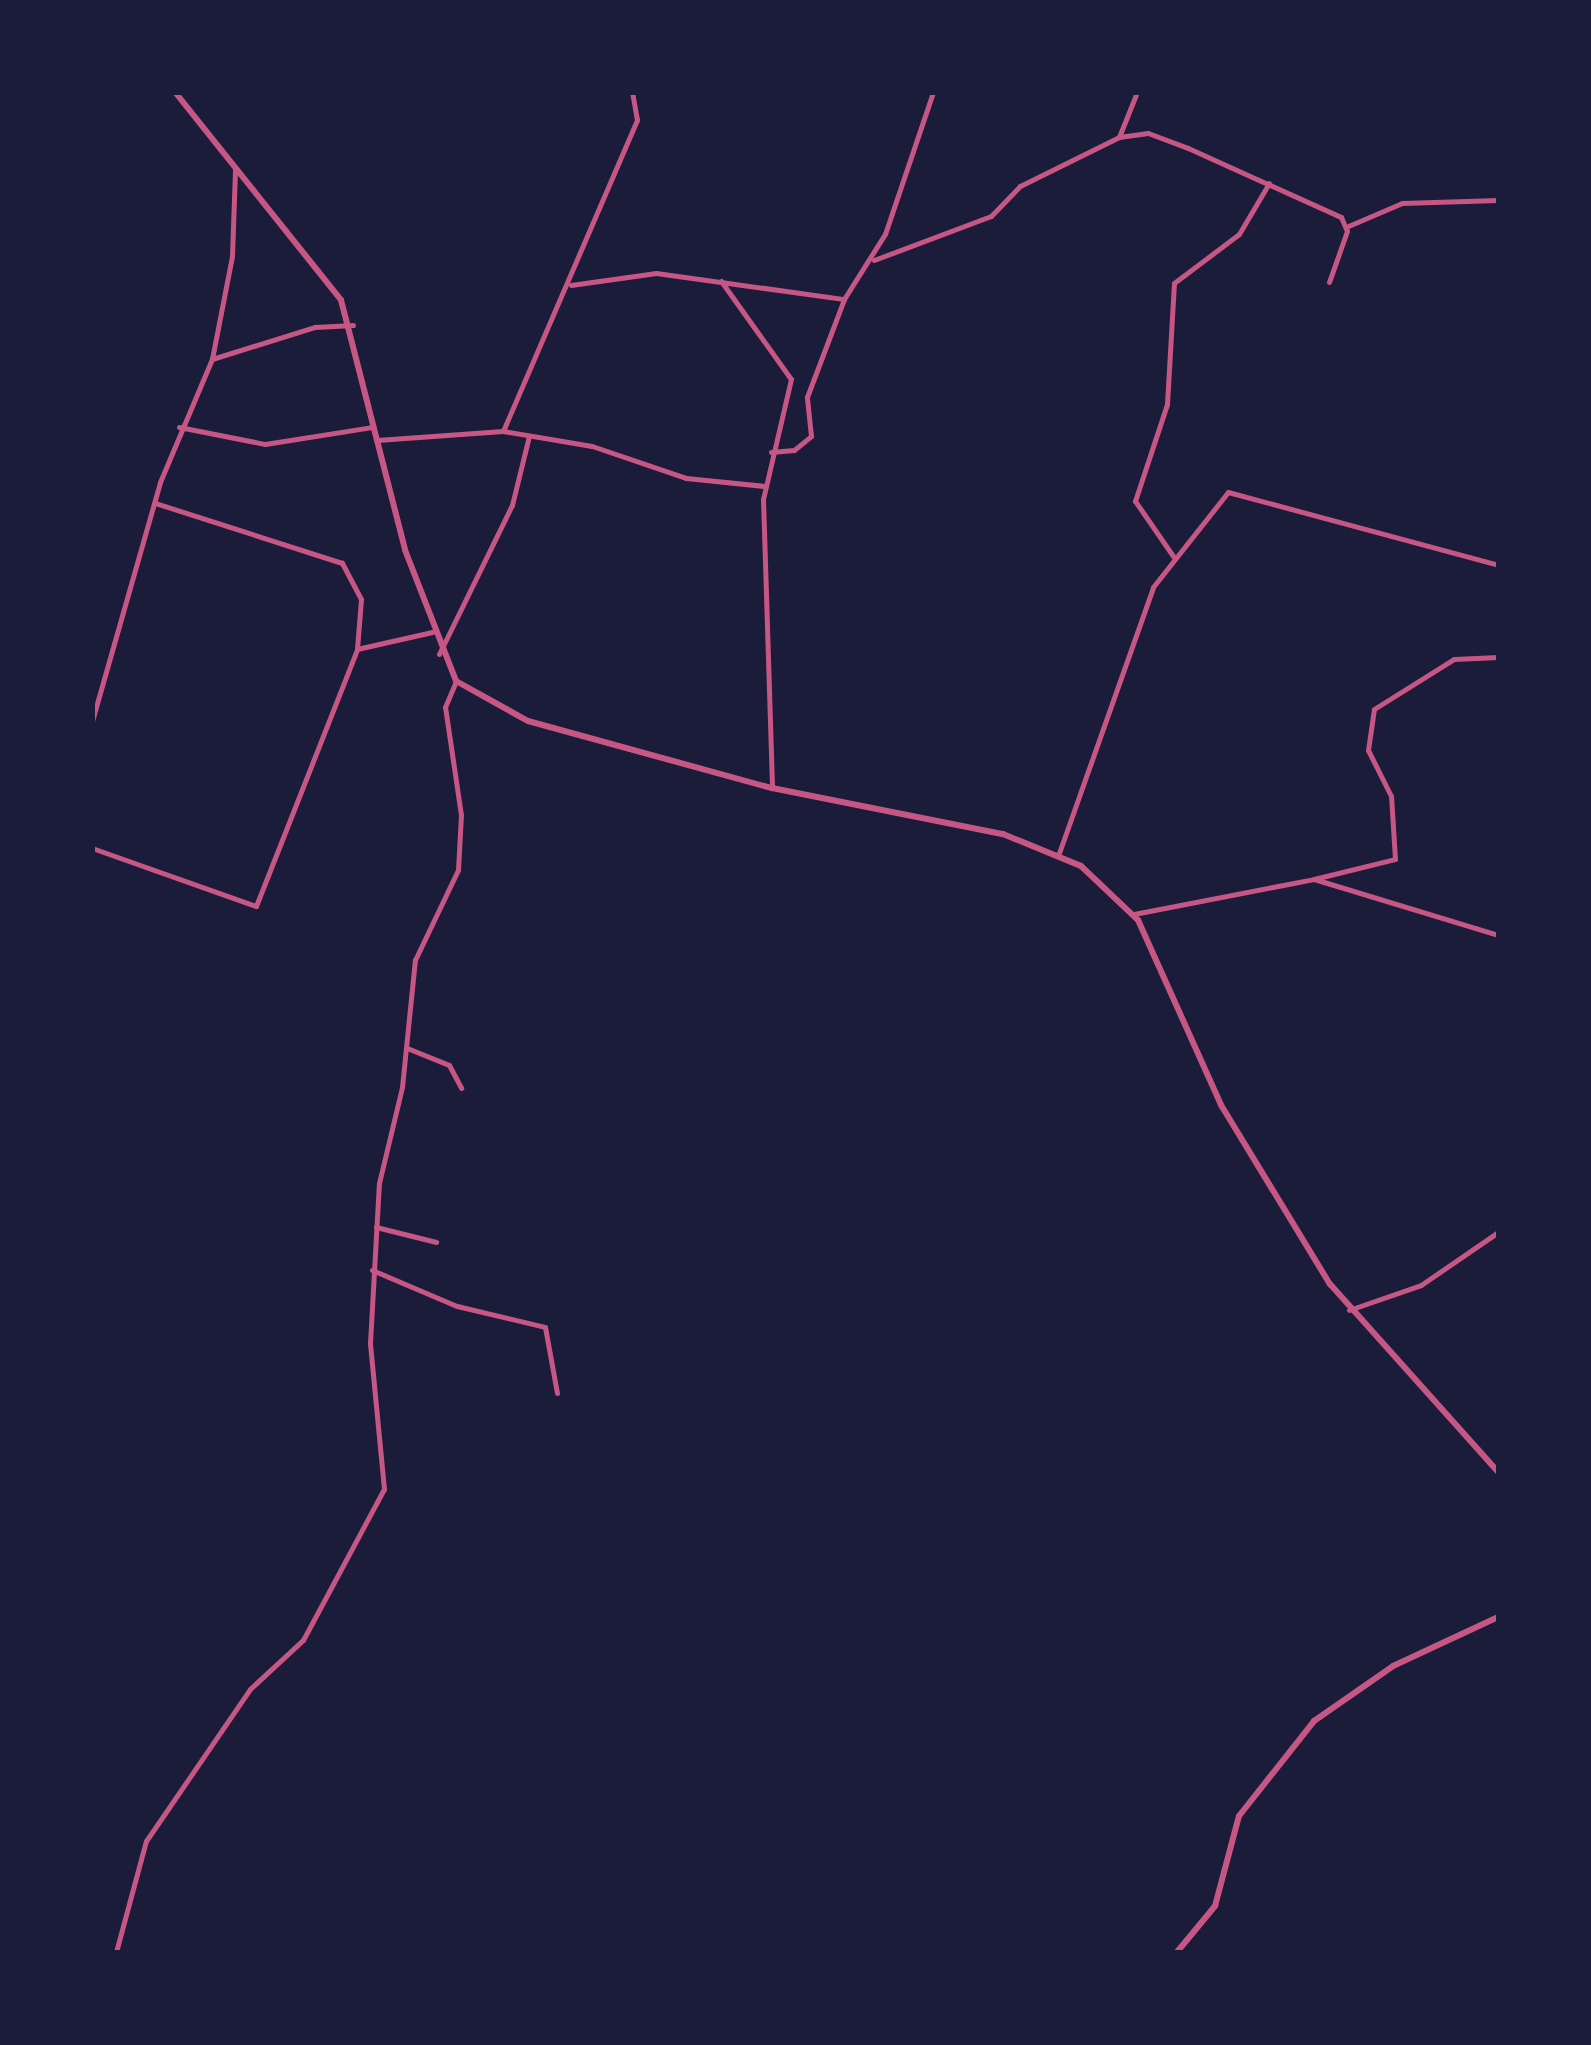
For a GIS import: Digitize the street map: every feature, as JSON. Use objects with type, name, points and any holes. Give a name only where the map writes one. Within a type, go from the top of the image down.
[{"type":"street","points":[[175,92],[304,243],[353,325],[377,440],[432,632],[439,654],[456,680],[528,721],[772,788],[1059,853],[1134,914],[1221,1105],[1349,1310],[1498,1472]]},
{"type":"street","points":[[504,431],[571,284],[637,120],[632,92]]},
{"type":"street","points":[[772,452],[794,450],[811,436],[804,406],[844,299],[872,260],[933,92]]},
{"type":"street","points":[[1119,136],[1137,92]]},
{"type":"street","points":[[872,260],[991,216],[1020,186],[1119,136],[1148,133],[1269,183],[1346,227]]},
{"type":"street","points":[[92,721],[179,428],[212,360],[232,256],[236,166]]},
{"type":"street","points":[[1173,556],[1134,501],[1167,404],[1174,283],[1239,234],[1269,183]]},
{"type":"street","points":[[1329,282],[1346,227],[1402,203],[1498,200]]},
{"type":"street","points":[[571,284],[640,273],[844,299]]},
{"type":"street","points":[[721,281],[753,338],[790,372],[765,486],[772,788]]},
{"type":"street","points":[[212,360],[315,327],[353,325]]},
{"type":"street","points":[[179,428],[265,444],[374,426]]},
{"type":"street","points":[[377,440],[504,431],[697,480],[765,486]]},
{"type":"street","points":[[439,654],[512,504],[529,436]]},
{"type":"street","points":[[1059,853],[1134,632],[1173,556],[1193,548],[1222,499],[1242,489],[1498,564]]},
{"type":"street","points":[[92,848],[256,906],[357,649],[360,598],[342,563],[155,503]]},
{"type":"street","points":[[357,649],[432,632]]},
{"type":"street","points":[[1134,914],[1395,859],[1391,796],[1368,750],[1374,709],[1454,660],[1498,656]]},
{"type":"street","points":[[116,1952],[146,1841],[250,1689],[302,1640],[382,1496],[372,1270],[375,1227],[407,1048],[415,960],[462,844],[445,707],[456,680]]},
{"type":"street","points":[[1314,879],[1498,935]]},
{"type":"street","points":[[407,1048],[448,1065],[460,1088]]},
{"type":"street","points":[[375,1227],[436,1242]]},
{"type":"street","points":[[1349,1310],[1421,1286],[1498,1232]]},
{"type":"street","points":[[372,1270],[457,1306],[545,1327],[558,1393]]},
{"type":"street","points":[[1177,1952],[1220,1894],[1239,1816],[1314,1721],[1393,1666],[1498,1617]]}]
